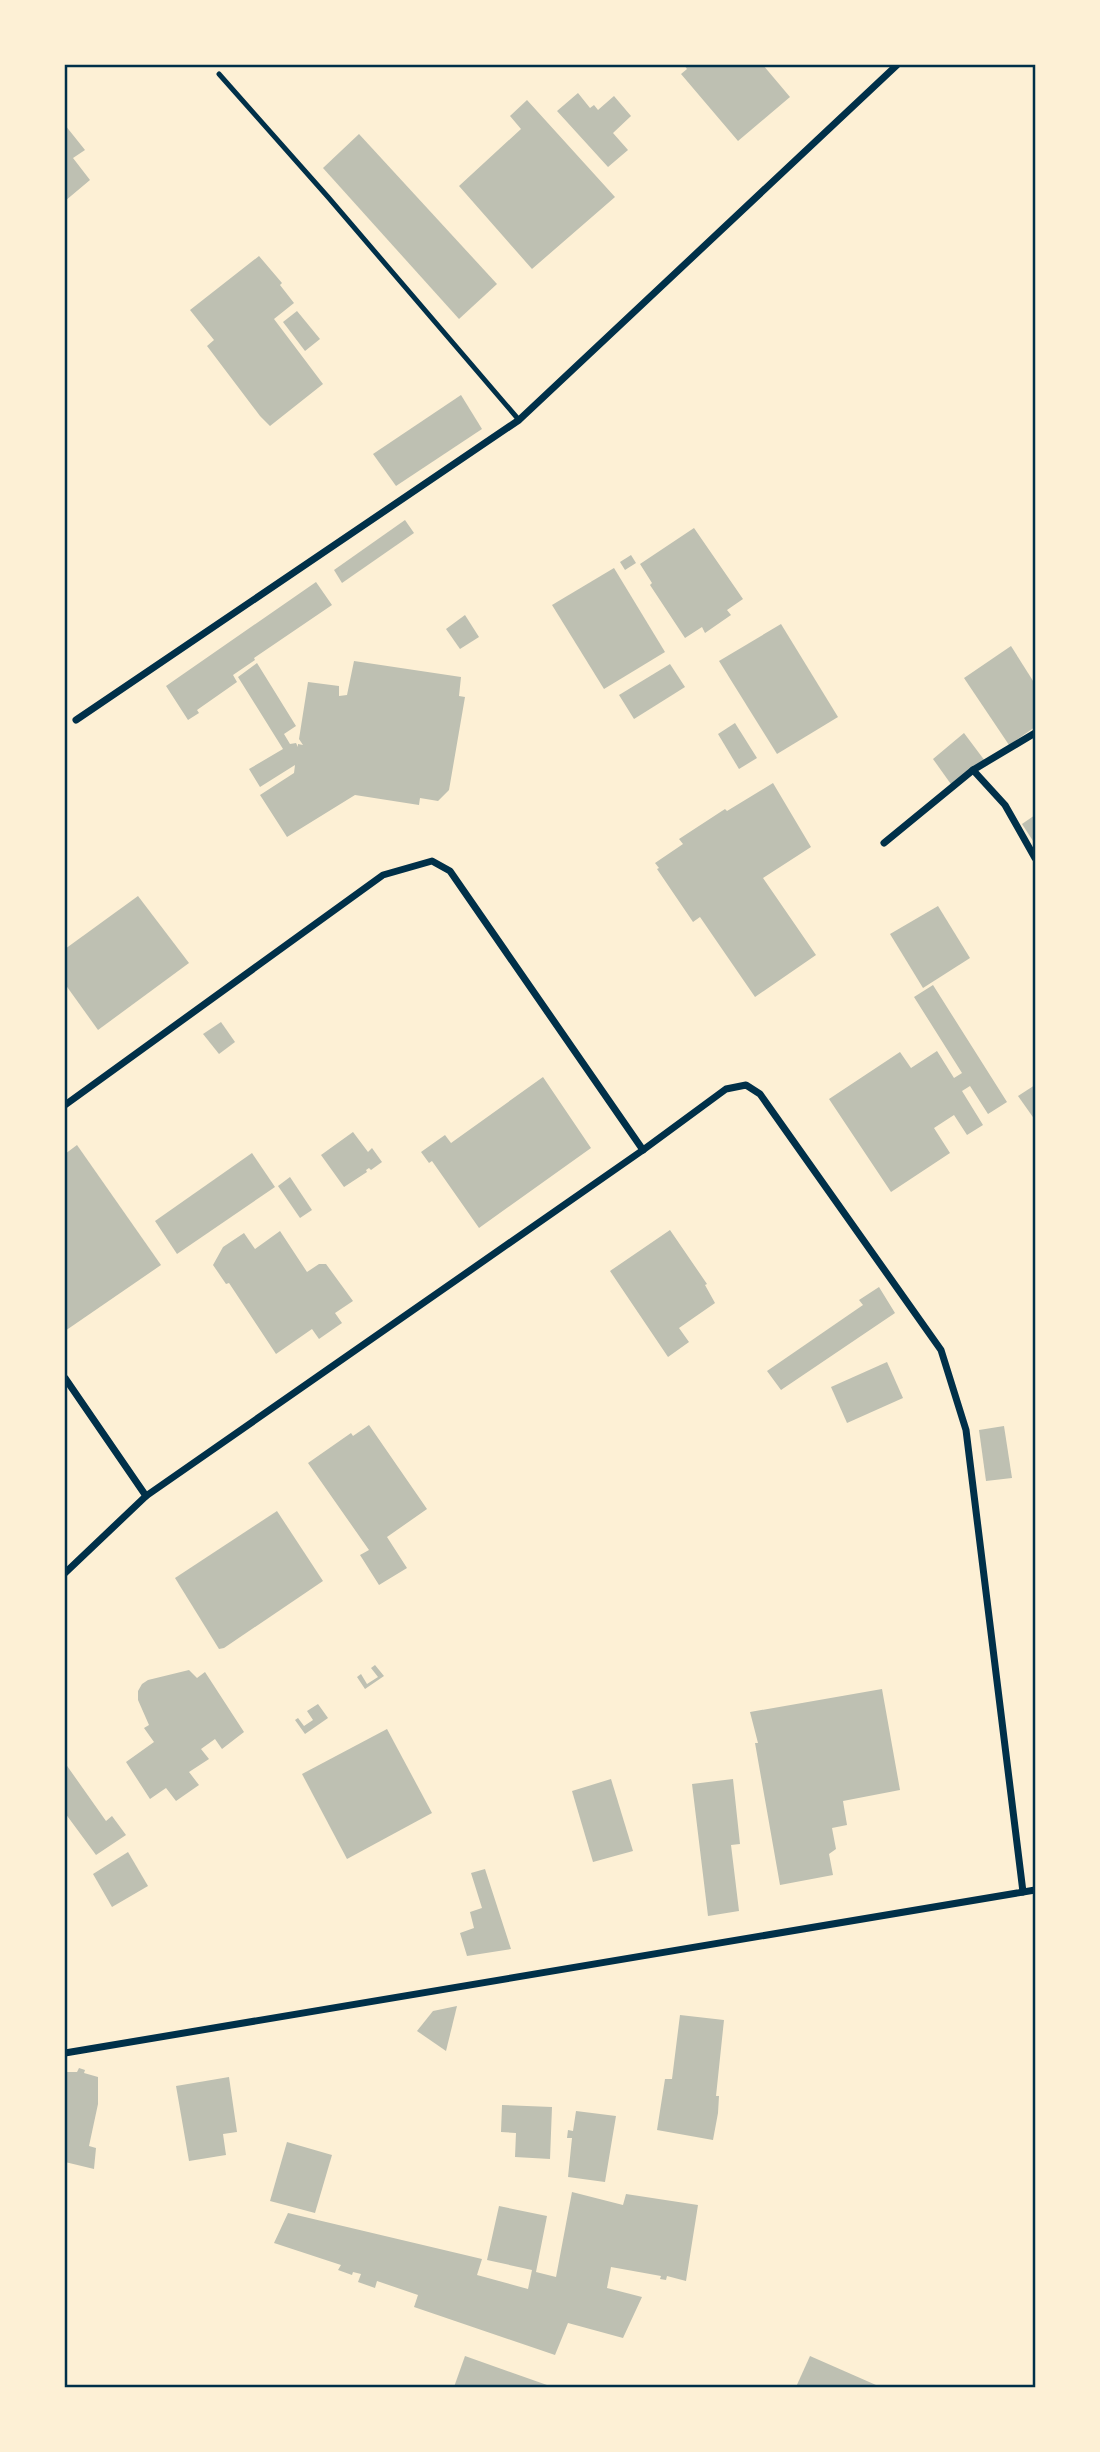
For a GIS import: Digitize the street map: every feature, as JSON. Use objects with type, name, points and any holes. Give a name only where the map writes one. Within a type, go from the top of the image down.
[{"type":"street","points":[[76,720],[519,420],[897,65]]},
{"type":"street","points":[[884,843],[973,770],[1035,733]]},
{"type":"street","points":[[973,770],[1005,805],[1035,858]]},
{"type":"street","points":[[65,1105],[383,875],[432,861],[450,871],[643,1150]]},
{"type":"street","points":[[65,1573],[146,1496],[643,1150],[726,1089],[746,1085],[760,1094],[941,1350],[967,1430],[1023,1892]]},
{"type":"street","points":[[65,1378],[146,1496]]},
{"type":"street","points":[[65,2053],[1035,1890]]},
{"type":"lane","points":[[219,74],[519,420]]},
{"type":"building","points":[[684,65],[763,65],[790,97],[738,141],[681,74],[687,69]]},
{"type":"building","points":[[578,93],[590,108],[594,105],[598,110],[614,96],[631,116],[613,133],[628,150],[608,167],[557,111]]},
{"type":"building","points":[[527,100],[615,197],[532,269],[459,186],[521,129],[510,116]]},
{"type":"building","points":[[65,125],[85,150],[73,158],[90,180],[65,201]]},
{"type":"building","points":[[359,134],[497,284],[459,319],[323,168]]},
{"type":"building","points":[[259,256],[282,283],[280,285],[294,303],[274,319],[323,384],[270,426],[207,346],[214,340],[190,310]]},
{"type":"building","points":[[297,311],[320,339],[305,351],[283,322]]},
{"type":"building","points":[[461,395],[482,429],[396,486],[373,454]]},
{"type":"building","points":[[405,520],[414,533],[342,583],[334,570]]},
{"type":"building","points":[[694,528],[743,599],[727,610],[731,615],[705,633],[702,627],[685,638],[650,585],[652,583],[640,564]]},
{"type":"building","points":[[631,555],[636,563],[625,570],[620,562]]},
{"type":"building","points":[[614,568],[665,652],[604,689],[552,605]]},
{"type":"building","points":[[316,582],[332,605],[254,658],[255,660],[233,675],[237,682],[197,710],[199,713],[188,720],[166,686]]},
{"type":"building","points":[[465,615],[479,637],[460,649],[446,629]]},
{"type":"building","points":[[781,624],[838,717],[777,754],[719,661]]},
{"type":"building","points":[[1011,646],[1035,684],[1035,727],[1009,745],[964,678]]},
{"type":"building","points":[[354,661],[461,677],[459,696],[465,697],[449,790],[438,801],[420,798],[419,805],[355,795],[287,837],[260,795],[294,773],[295,765],[260,787],[249,769],[283,749],[238,677],[257,663],[296,726],[284,734],[290,744],[296,743],[298,747],[298,744],[303,745],[299,739],[308,682],[339,686],[339,696],[347,695]]},
{"type":"building","points":[[670,664],[685,687],[634,719],[619,695]]},
{"type":"building","points":[[735,723],[757,758],[739,769],[718,734]]},
{"type":"building","points":[[964,733],[988,765],[953,787],[933,759]]},
{"type":"building","points":[[773,783],[811,847],[763,878],[816,955],[755,997],[700,917],[693,922],[655,863],[683,844],[679,839],[725,809],[727,811]]},
{"type":"building","points":[[1035,815],[1035,844],[1022,824]]},
{"type":"building","points":[[138,896],[189,963],[98,1030],[65,984],[65,949]]},
{"type":"building","points":[[938,906],[970,958],[923,988],[890,934]]},
{"type":"building","points":[[933,985],[1007,1102],[988,1114],[970,1086],[962,1091],[983,1125],[967,1135],[954,1115],[934,1128],[950,1153],[891,1192],[829,1099],[900,1052],[911,1068],[937,1051],[954,1078],[962,1073],[914,997]]},
{"type":"building","points":[[221,1022],[235,1042],[219,1054],[203,1034]]},
{"type":"building","points":[[543,1077],[591,1148],[479,1228],[432,1161],[429,1163],[421,1152],[445,1135],[451,1143]]},
{"type":"building","points":[[1035,1085],[1035,1120],[1018,1096]]},
{"type":"building","points":[[353,1132],[368,1152],[372,1148],[382,1162],[371,1170],[369,1168],[344,1187],[321,1155]]},
{"type":"building","points":[[77,1145],[161,1265],[65,1331],[65,1154]]},
{"type":"building","points":[[252,1153],[275,1187],[177,1254],[155,1221]]},
{"type":"building","points":[[290,1177],[312,1210],[300,1218],[278,1186]]},
{"type":"building","points":[[670,1230],[707,1284],[705,1285],[715,1303],[679,1328],[689,1342],[668,1357],[610,1271]]},
{"type":"building","points":[[280,1231],[307,1272],[319,1264],[326,1264],[353,1301],[335,1313],[342,1323],[319,1339],[312,1329],[276,1354],[229,1283],[226,1284],[213,1265],[223,1247],[244,1233],[255,1249]]},
{"type":"building","points":[[879,1287],[895,1313],[781,1390],[767,1371],[863,1305],[859,1300]]},
{"type":"building","points":[[887,1362],[903,1398],[847,1423],[831,1387]]},
{"type":"building","points":[[369,1425],[427,1509],[387,1537],[407,1568],[379,1585],[360,1555],[369,1550],[308,1463],[351,1433],[353,1436]]},
{"type":"building","points":[[1004,1426],[1012,1478],[986,1481],[979,1430]]},
{"type":"building","points":[[277,1511],[323,1581],[219,1649],[175,1578]]},
{"type":"building","points":[[375,1665],[384,1676],[365,1689],[357,1677],[361,1674],[367,1684],[378,1677],[371,1668]]},
{"type":"building","points":[[189,1670],[197,1678],[205,1672],[244,1732],[222,1749],[215,1739],[201,1749],[209,1759],[189,1772],[199,1785],[176,1801],[166,1788],[150,1799],[126,1762],[154,1742],[144,1728],[149,1725],[138,1700],[138,1691],[148,1680]]},
{"type":"building","points":[[882,1689],[900,1790],[843,1801],[847,1825],[832,1828],[836,1849],[829,1854],[833,1875],[780,1885],[755,1743],[758,1743],[750,1712]]},
{"type":"building","points":[[318,1704],[328,1718],[305,1734],[295,1720],[298,1718],[304,1726],[313,1720],[307,1711]]},
{"type":"building","points":[[387,1729],[432,1813],[347,1859],[302,1774]]},
{"type":"building","points":[[65,1763],[106,1821],[112,1816],[126,1835],[96,1855],[65,1813]]},
{"type":"building","points":[[611,1779],[633,1851],[593,1862],[572,1791]]},
{"type":"building","points":[[733,1779],[740,1844],[731,1845],[739,1911],[708,1916],[692,1784]]},
{"type":"building","points":[[128,1852],[148,1886],[112,1907],[93,1874]]},
{"type":"building","points":[[485,1869],[511,1949],[467,1956],[460,1933],[474,1928],[470,1912],[482,1908],[471,1873]]},
{"type":"building","points":[[457,2006],[446,2051],[417,2031],[433,2011]]},
{"type":"building","points":[[680,2015],[724,2020],[716,2096],[719,2096],[718,2113],[713,2140],[657,2130],[665,2079],[672,2079]]},
{"type":"building","points":[[79,2068],[85,2070],[84,2073],[98,2077],[98,2104],[89,2146],[96,2148],[94,2169],[65,2162],[65,2074],[77,2072]]},
{"type":"building","points":[[229,2077],[237,2132],[223,2134],[226,2155],[189,2161],[176,2086]]},
{"type":"building","points":[[502,2105],[552,2107],[550,2159],[515,2157],[516,2133],[501,2132]]},
{"type":"building","points":[[576,2111],[616,2116],[605,2182],[568,2177],[572,2138],[567,2138],[568,2130],[573,2131]]},
{"type":"building","points":[[287,2142],[332,2155],[315,2213],[270,2201]]},
{"type":"building","points":[[572,2192],[623,2205],[626,2194],[698,2205],[686,2281],[667,2276],[666,2280],[660,2279],[661,2276],[611,2267],[607,2288],[642,2297],[623,2338],[568,2323],[555,2355],[414,2307],[418,2295],[377,2281],[375,2288],[358,2282],[361,2274],[353,2272],[352,2275],[338,2270],[341,2265],[274,2243],[288,2213],[482,2259],[477,2275],[528,2289],[532,2270],[487,2260],[499,2206],[547,2216],[536,2272],[556,2277]]},
{"type":"building","points":[[465,2356],[547,2385],[454,2387]]},
{"type":"building","points":[[810,2356],[876,2385],[876,2387],[796,2387]]}]
